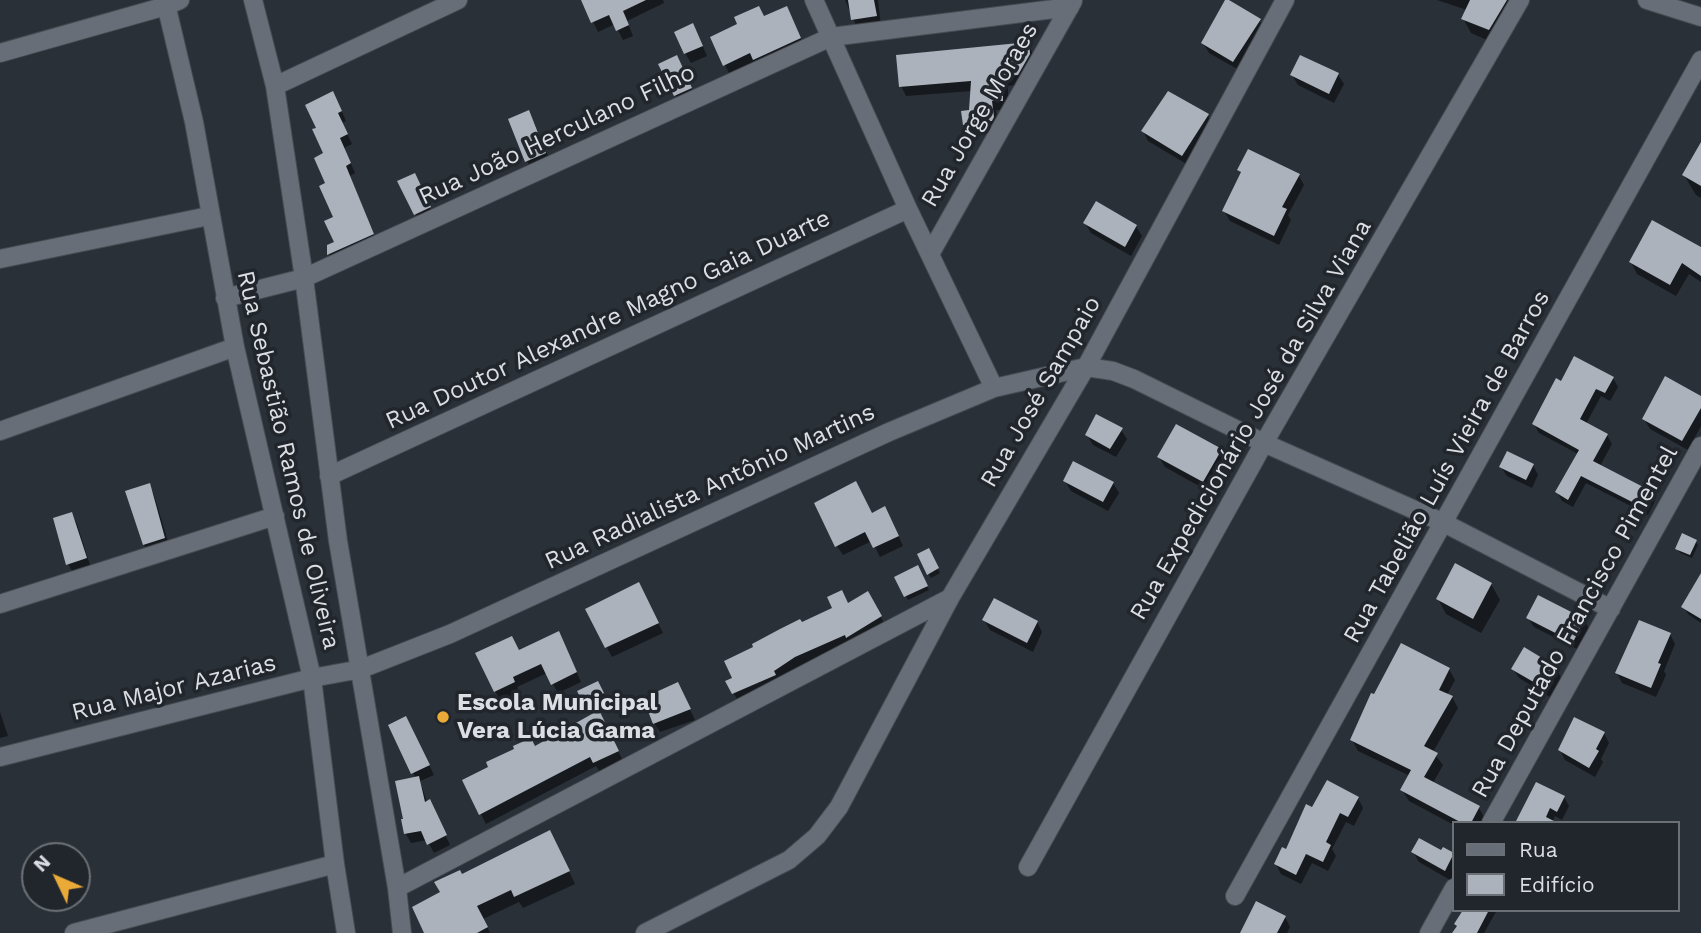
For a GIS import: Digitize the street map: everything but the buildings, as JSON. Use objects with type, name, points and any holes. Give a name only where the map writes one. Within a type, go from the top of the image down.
[{"type":"street","name":"Rua Sebastião Ramos de Oliveira","points":[[253,0],[275,86],[329,476],[397,888],[402,933]]},
{"type":"street","points":[[275,86],[458,0]]},
{"type":"street","points":[[814,0],[908,209],[994,388]]},
{"type":"street","name":"Rua José Sampaio","points":[[645,933],[789,860],[817,836],[839,807],[950,598],[1086,367],[1285,0]]},
{"type":"street","name":"Rua Expedicionário José da Silva Viana","points":[[1028,867],[1264,443],[1520,0]]},
{"type":"street","points":[[1647,0],[1670,4],[1701,17]]},
{"type":"street","name":"Rua Sebastião Ramos de Oliveira","points":[[170,2],[234,346],[312,678],[346,933]]},
{"type":"street","points":[[0,53],[170,2]]},
{"type":"street","name":"Rua João Herculano Filho","points":[[225,298],[303,278],[831,37],[1072,4]]},
{"type":"street","name":"Rua Jorge Moraes","points":[[930,254],[1072,4]]},
{"type":"street","name":"Rua Tabelião Luís Vieira de Barros","points":[[1235,896],[1701,60]]},
{"type":"street","name":"Rua Doutor Alexandre Magno Gaia Duarte","points":[[329,476],[908,209]]},
{"type":"street","points":[[0,259],[209,216]]},
{"type":"street","points":[[0,431],[234,346]]},
{"type":"street","points":[[1086,367],[1113,370],[1134,379],[1264,443],[1444,523],[1611,608]]},
{"type":"street","name":"Rua Radialista Antônio Martins","points":[[360,669],[450,634],[889,432],[994,388],[1086,367]]},
{"type":"street","name":"Rua Deputado Francisco Pimentel","points":[[1492,821],[1701,446]]},
{"type":"street","points":[[0,604],[275,516]]},
{"type":"street","points":[[397,888],[950,598]]},
{"type":"street","name":"Rua Major Azarias","points":[[0,757],[312,678],[360,669]]},
{"type":"street","points":[[74,933],[335,864]]},
{"type":"street","points":[[1429,933],[1452,892]]},
{"type":"place","name":"Escola Municipal Vera Lúcia Gama","points":[[443,717]]}]
